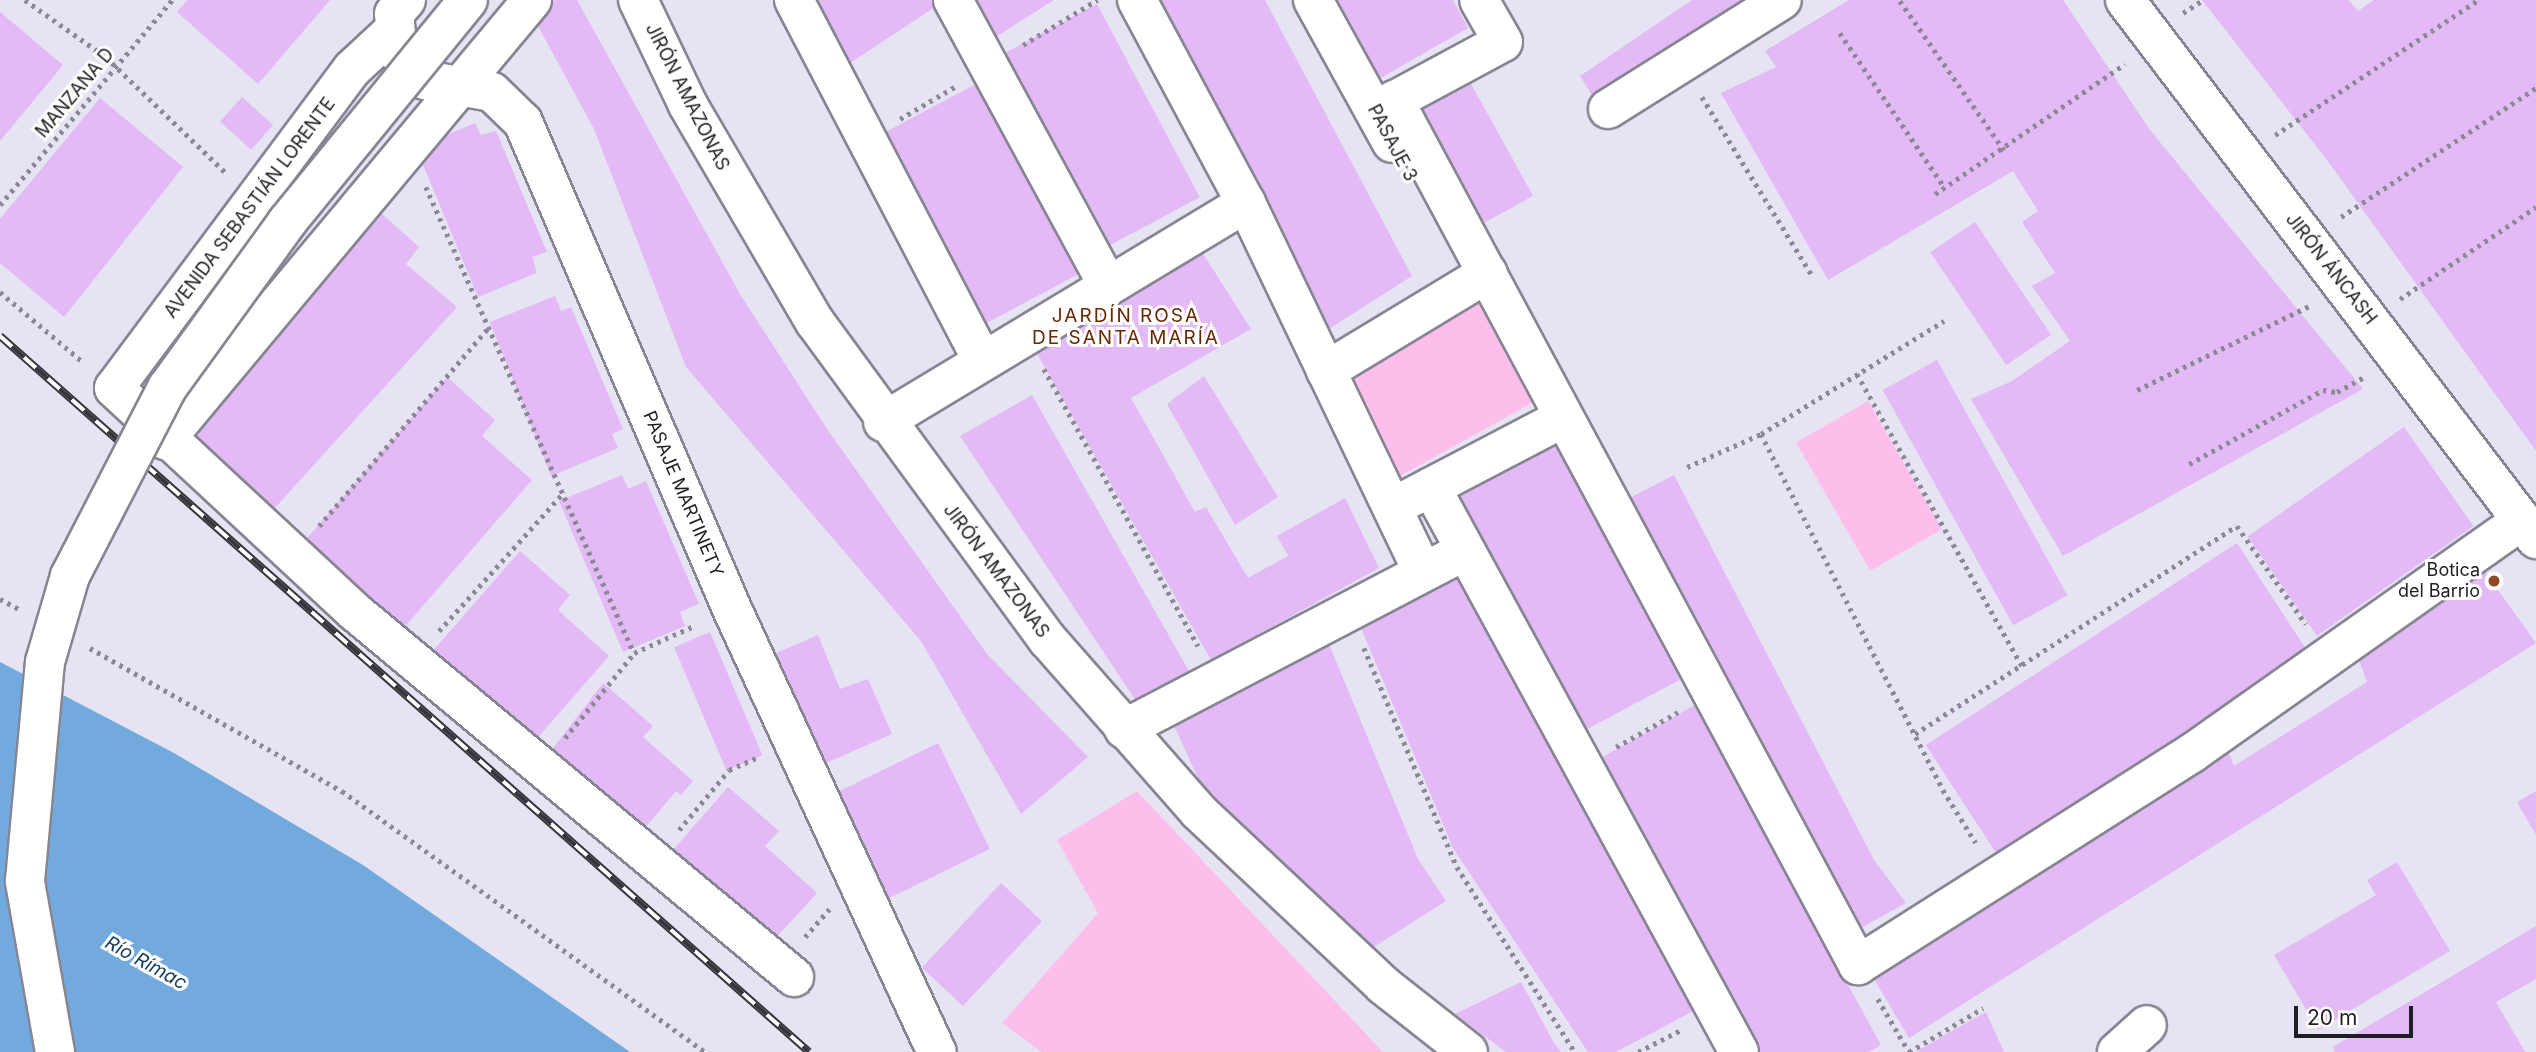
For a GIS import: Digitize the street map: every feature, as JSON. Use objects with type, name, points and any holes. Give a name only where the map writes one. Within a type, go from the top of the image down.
[{"type":"main road","points":[[55,1052],[25,881],[45,662],[70,576],[167,388],[287,222],[468,0]]},
{"type":"main road","points":[[165,440],[454,88],[532,0]]},
{"type":"main road","name":"JIRÓN AMAZONAS","points":[[638,0],[751,217],[883,422],[1048,640],[1198,811],[1316,923],[1468,1052]]},
{"type":"main road","points":[[794,0],[983,360]]},
{"type":"main road","points":[[953,0],[1108,286]]},
{"type":"main road","points":[[1137,0],[1246,203],[1390,509],[1422,571]]},
{"type":"main road","name":"PASAJE 3","points":[[1313,0],[1384,105],[1478,280],[1563,418],[1858,965]]},
{"type":"main road","points":[[1384,105],[1503,42],[1479,0]]},
{"type":"main road","points":[[1608,109],[1782,0]]},
{"type":"main road","name":"JIRÓN ÁNCASH","points":[[2124,0],[2529,529]]},
{"type":"main road","name":"PASAJE MARTINETY","points":[[399,16],[398,53],[425,80],[454,88],[492,92],[523,122],[732,610],[937,1052]]},
{"type":"main road","name":"AVENIDA SEBASTIÁN LORENTE","points":[[114,388],[258,204],[352,69],[399,16]]},
{"type":"main road","points":[[883,422],[1246,203]]},
{"type":"main road","points":[[1326,371],[1478,280]]},
{"type":"main road","points":[[114,388],[165,440],[412,660],[788,970]]},
{"type":"main road","points":[[1390,509],[1563,418]]},
{"type":"main road","points":[[1431,487],[1468,550],[1581,766],[1739,1052]]},
{"type":"main road","points":[[1858,965],[2529,529]]},
{"type":"main road","points":[[1125,729],[1422,571],[1468,550]]},
{"type":"main road","points":[[2117,1052],[2147,1025]]},
{"type":"path","points":[[24,0],[116,66],[258,204]]},
{"type":"path","name":"MANZANA D","points":[[0,205],[172,0]]},
{"type":"path","points":[[2244,156],[2478,0]]},
{"type":"path","points":[[1900,1],[2004,150]]},
{"type":"path","points":[[1840,33],[1945,188]]},
{"type":"path","points":[[1935,194],[2004,150],[2156,41]]},
{"type":"path","points":[[1681,63],[1812,275]]},
{"type":"path","points":[[2308,240],[2536,88]]},
{"type":"path","points":[[403,151],[424,181],[634,653]]},
{"type":"path","points":[[2370,321],[2536,207]]},
{"type":"path","points":[[2137,390],[2345,288]]},
{"type":"path","points":[[0,292],[114,388]]},
{"type":"path","points":[[1687,467],[1761,434],[1944,321]]},
{"type":"path","points":[[293,556],[489,327]]},
{"type":"path","points":[[1025,336],[1218,680]]},
{"type":"path","points":[[2189,464],[2323,390],[2337,392],[2399,358]]},
{"type":"path","points":[[1857,374],[2024,669]]},
{"type":"path","points":[[1761,434],[1916,734],[1997,876]]},
{"type":"path","points":[[412,660],[564,492]]},
{"type":"path","points":[[1916,734],[2024,669],[2237,526],[2330,659]]},
{"type":"path","points":[[0,599],[24,612]]},
{"type":"path","points":[[540,768],[634,653],[732,610]]},
{"type":"path","points":[[1348,611],[1457,867],[1575,1052]]},
{"type":"path","points":[[83,644],[342,791],[705,1052]]},
{"type":"path","points":[[1581,766],[1713,693]]},
{"type":"path","points":[[654,860],[729,770],[792,742]]},
{"type":"path","points":[[788,970],[855,879]]},
{"type":"path","points":[[1858,965],[1908,1052],[1983,1008]]},
{"type":"path","points":[[1638,1052],[1717,1012]]},
{"type":"shaded area","points":[[1492,289],[1550,393],[1400,476],[1342,372]]},
{"type":"shaded area","points":[[1868,401],[1942,529],[1870,571],[1796,442]]},
{"type":"shaded area","points":[[1137,791],[1383,1052],[1042,1052],[1002,1023],[1098,913],[1057,840]]},
{"type":"water","name":"Río Rímac","points":[[0,662],[174,753],[363,865],[630,1052],[0,1052]]},
{"type":"building","points":[[187,0],[330,0],[258,84],[177,12]]},
{"type":"building","points":[[539,0],[577,0],[740,294],[827,429],[987,654],[1088,757],[1021,814],[921,641],[686,367],[594,129],[527,6]]},
{"type":"building","points":[[797,0],[931,0],[935,7],[835,73]]},
{"type":"building","points":[[957,0],[1054,0],[982,46]]},
{"type":"building","points":[[1127,0],[1265,0],[1412,276],[1310,341]]},
{"type":"building","points":[[1318,0],[1453,0],[1468,28],[1365,87]]},
{"type":"building","points":[[1692,0],[1761,0],[1598,105],[1580,76]]},
{"type":"building","points":[[1849,0],[2063,0],[2150,130],[2363,389],[2063,556],[1971,399],[2012,381],[2070,341],[2032,286],[2055,273],[2022,222],[2038,211],[2013,171],[1828,280],[1721,93],[1776,67],[1765,51]]},
{"type":"building","points":[[2202,0],[2349,0],[2358,11],[2374,0],[2536,0],[2536,451],[2327,160]]},
{"type":"building","points":[[1097,4],[1200,197],[1093,254],[990,61]]},
{"type":"building","points":[[0,12],[63,65],[0,141]]},
{"type":"building","points":[[1455,55],[1533,196],[1474,228],[1396,87]]},
{"type":"building","points":[[976,84],[1077,275],[971,331],[870,140]]},
{"type":"building","points":[[242,97],[273,125],[251,150],[220,122]]},
{"type":"building","points":[[100,98],[183,167],[64,317],[0,263],[0,219]]},
{"type":"building","points":[[475,123],[481,135],[496,131],[547,252],[532,257],[537,273],[478,297],[416,148]]},
{"type":"building","points":[[371,204],[419,247],[406,264],[457,307],[263,521],[176,440]]},
{"type":"building","points":[[1975,222],[2051,335],[2006,365],[1930,252]]},
{"type":"building","points":[[1193,238],[1251,329],[1131,398],[1195,512],[1206,507],[1248,578],[1288,556],[1277,536],[1345,498],[1379,568],[1211,660],[1031,343]]},
{"type":"building","points":[[555,296],[561,311],[571,307],[623,429],[612,434],[618,448],[551,476],[490,322]]},
{"type":"building","points":[[1937,360],[2067,595],[2013,625],[1883,390]]},
{"type":"building","points":[[1204,376],[1278,497],[1235,525],[1167,404]]},
{"type":"building","points":[[447,377],[495,420],[482,436],[532,480],[396,637],[296,551]]},
{"type":"building","points":[[1032,395],[1189,671],[1136,701],[960,436]]},
{"type":"building","points":[[1546,427],[1680,680],[1570,738],[1436,486]]},
{"type":"building","points":[[2404,427],[2473,526],[2317,636],[2248,537]]},
{"type":"building","points":[[622,475],[628,489],[646,481],[699,604],[680,612],[685,626],[623,652],[559,501]]},
{"type":"building","points":[[1674,475],[1874,860],[1906,903],[1848,935],[1614,506]]},
{"type":"building","points":[[2237,543],[2308,653],[1997,855],[1926,745]]},
{"type":"building","points":[[520,551],[570,595],[558,610],[609,656],[527,750],[424,661]]},
{"type":"building","points":[[2478,562],[2536,643],[1909,1038],[1864,962],[2222,735],[2234,766],[2367,682],[2355,649]]},
{"type":"building","points":[[1463,573],[1701,1007],[1616,1052],[1588,1052],[1453,848],[1361,628]]},
{"type":"building","points":[[710,632],[762,755],[726,771],[674,647]]},
{"type":"building","points":[[1324,632],[1418,859],[1446,901],[1366,952],[1199,780],[1169,715]]},
{"type":"building","points":[[818,635],[840,689],[868,679],[892,734],[815,768],[767,657]]},
{"type":"building","points":[[603,683],[653,726],[643,737],[693,781],[681,795],[676,791],[634,841],[541,764]]},
{"type":"building","points":[[1695,705],[1881,1045],[1869,1052],[1743,1052],[1587,766]]},
{"type":"building","points":[[938,743],[990,849],[880,903],[828,796]]},
{"type":"building","points":[[728,787],[779,831],[765,846],[817,893],[763,952],[660,865]]},
{"type":"building","points":[[2536,791],[2536,835],[2517,802]]},
{"type":"building","points":[[2397,862],[2450,951],[2318,1030],[2274,955],[2376,895],[2367,880]]},
{"type":"building","points":[[1001,883],[1042,921],[963,1006],[922,968]]},
{"type":"building","points":[[2536,926],[2536,979],[2496,1002],[2525,1052],[2335,1052],[2333,1047]]},
{"type":"building","points":[[1521,982],[1561,1052],[1506,1052],[1455,1014]]},
{"type":"building","points":[[1986,1012],[2004,1052],[1916,1052],[1957,1028]]},
{"type":"railway","points":[[0,336],[809,1052]]},
{"type":"place","name":"Botica del Barrio","points":[[2494,581]]},
{"type":"district","name":"JARDÍN ROSA DE SANTA MARÍA","points":[[1126,327]]}]
